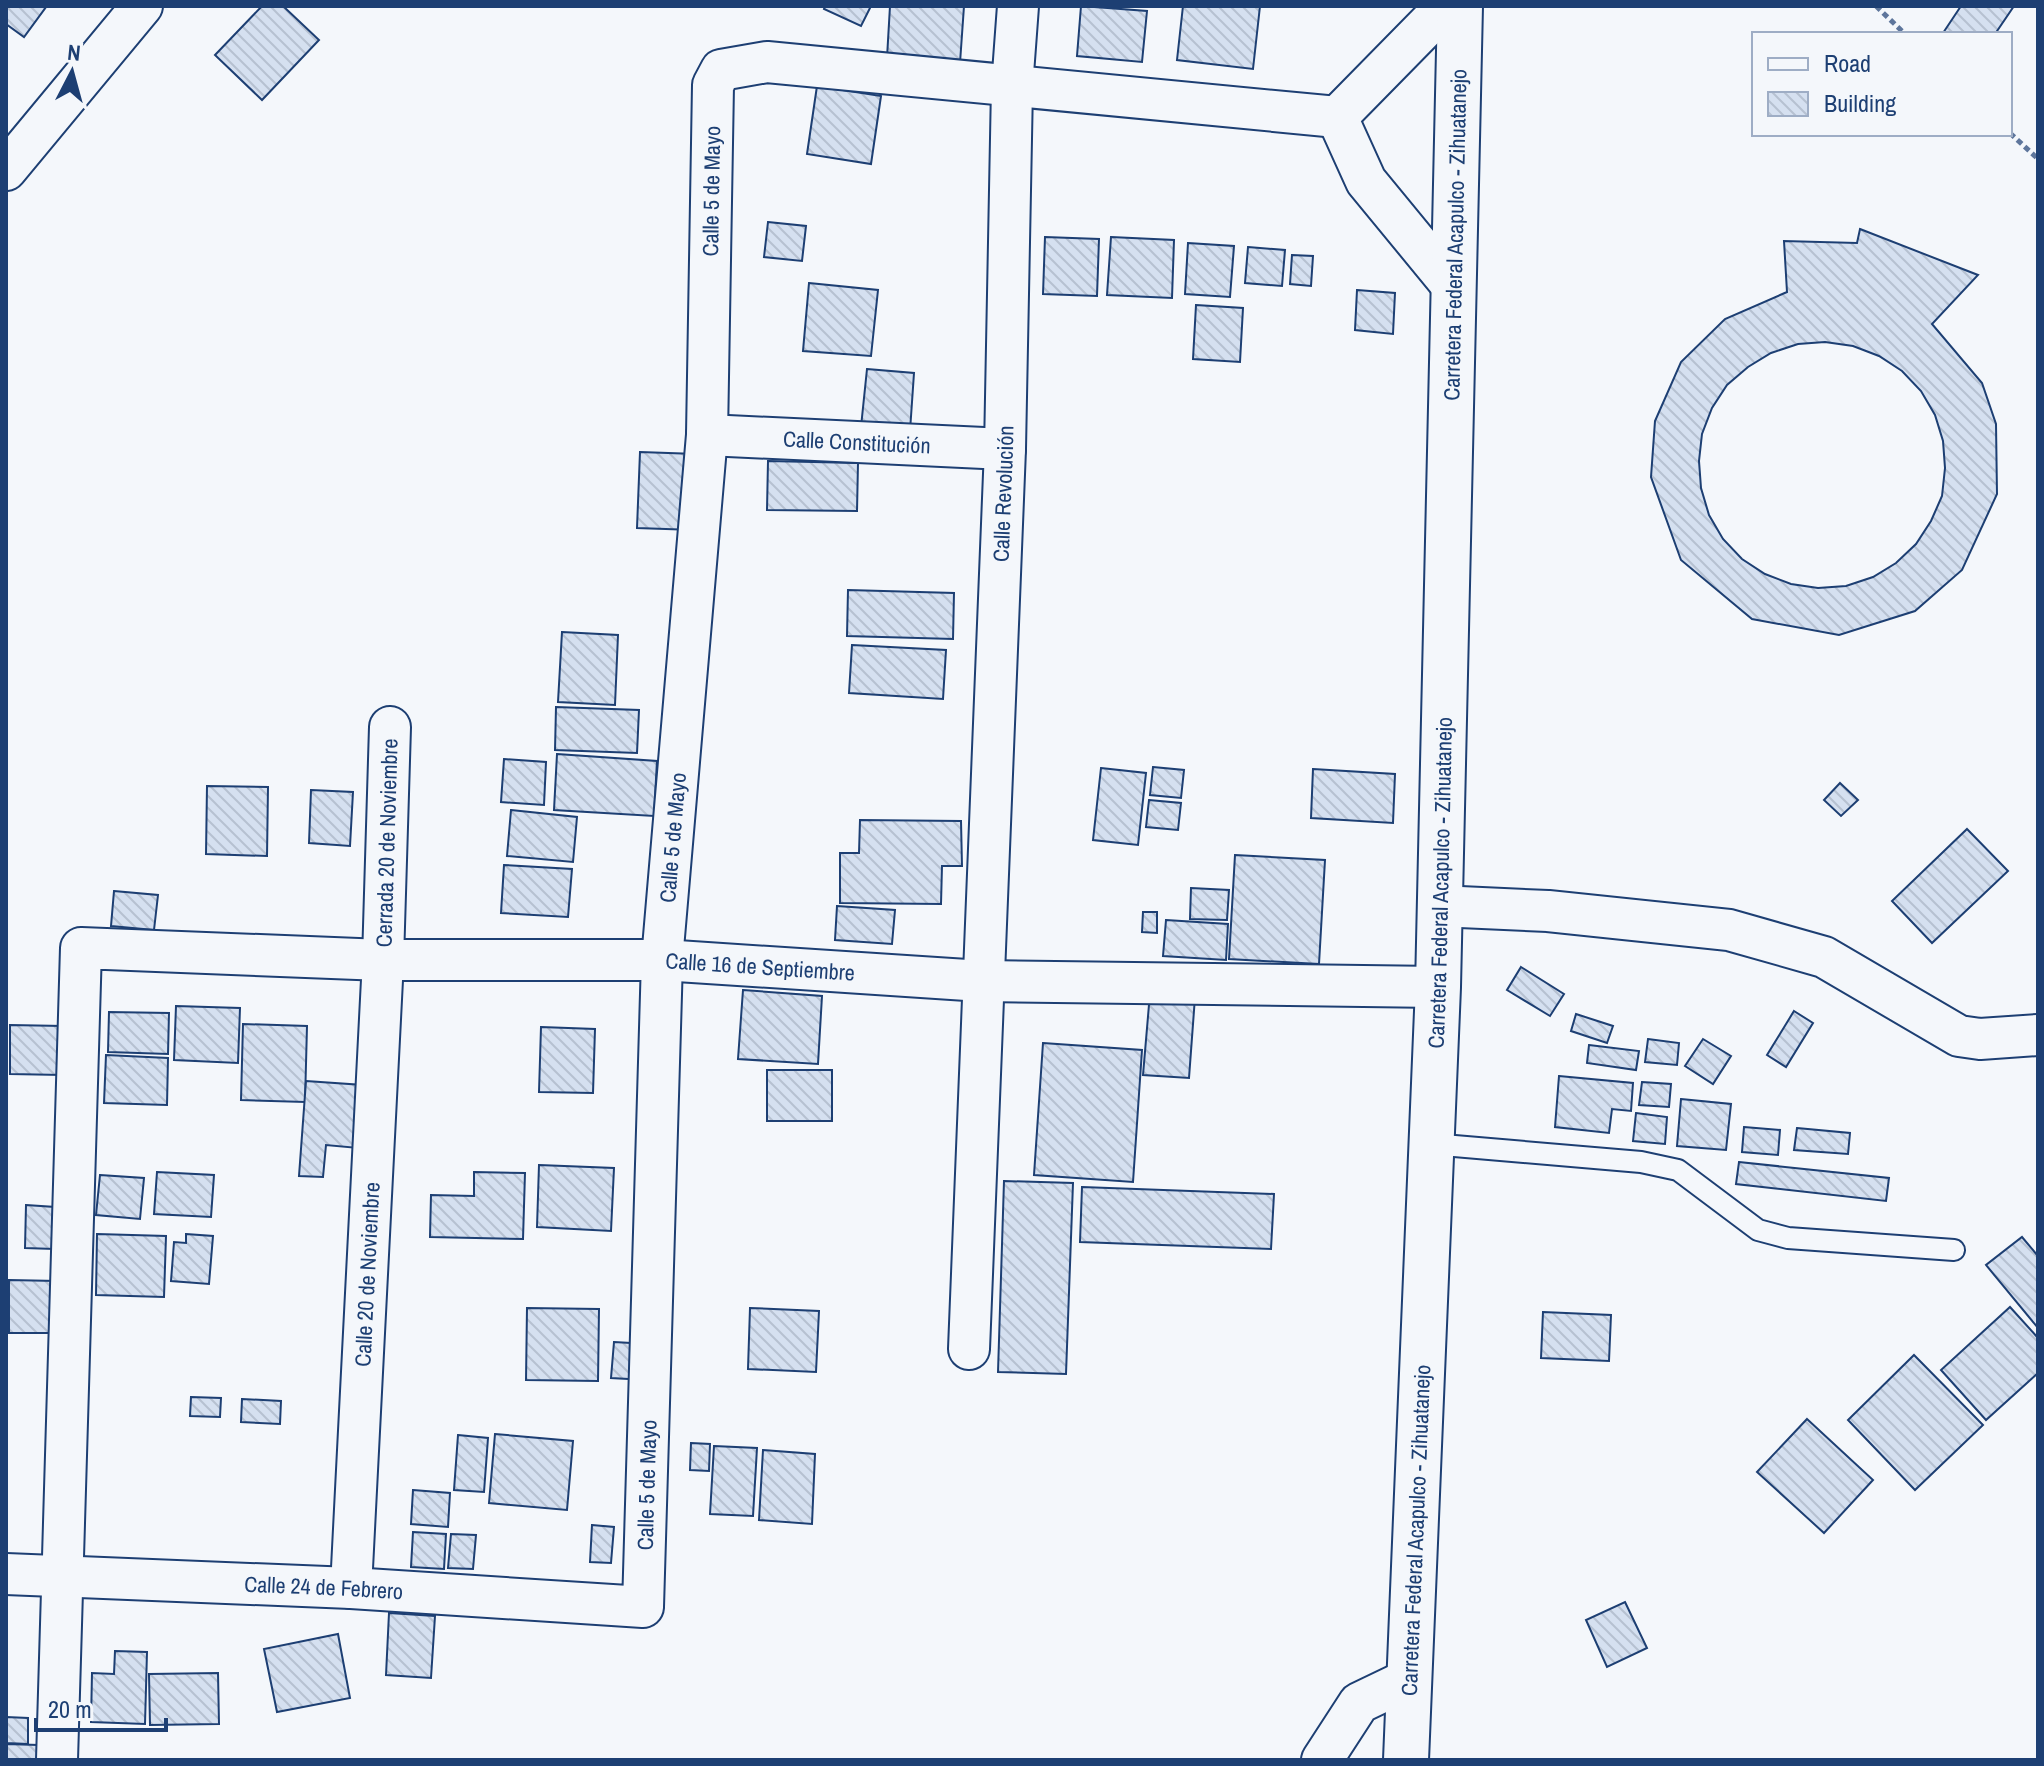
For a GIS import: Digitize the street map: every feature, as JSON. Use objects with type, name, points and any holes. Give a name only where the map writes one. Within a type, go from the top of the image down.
[{"type":"main road","name":"Carretera Federal Acapulco - Zihuatanejo","points":[[1406,1760],[1438,987],[1460,6]]},
{"type":"street","points":[[6,170],[142,6]]},
{"type":"street","name":"Calle Revolución","points":[[969,1349],[1005,449],[1012,87],[1018,6]]},
{"type":"street","points":[[1337,117],[1446,6]]},
{"type":"street","name":"Calle 5 de Mayo","points":[[643,1607],[662,960],[707,435],[713,85],[721,70],[767,62],[1012,87]]},
{"type":"street","points":[[1012,87],[1337,117]]},
{"type":"street","points":[[1337,117],[1366,181],[1454,288]]},
{"type":"street","name":"Calle Constitución","points":[[707,435],[1005,449]]},
{"type":"street","name":"Cerrada 20 de Noviembre","points":[[383,960],[390,727]]},
{"type":"street","points":[[1438,906],[1548,911],[1729,930],[1824,957],[1959,1036],[1980,1039],[2038,1035]]},
{"type":"street","name":"Calle 16 de Septiembre","points":[[61,1575],[81,948],[383,960],[662,960],[982,981],[1438,987]]},
{"type":"street","name":"Calle 20 de Noviembre","points":[[351,1588],[383,960]]},
{"type":"street","name":"Calle 24 de Febrero","points":[[6,1574],[351,1588],[643,1607]]},
{"type":"street","points":[[57,1760],[61,1575]]},
{"type":"street","points":[[1322,1760],[1359,1703],[1409,1679]]},
{"type":"lane","points":[[1431,1144],[1641,1162],[1678,1170],[1758,1230],[1788,1238],[1954,1250]]},
{"type":"path","points":[[1876,6],[1903,32]]},
{"type":"path","points":[[2012,135],[2038,159]]},
{"type":"building","points":[[6,6],[46,7],[24,37],[6,24]]},
{"type":"building","points":[[262,6],[283,6],[319,40],[262,100],[215,55]]},
{"type":"building","points":[[825,6],[871,6],[861,26],[824,9]]},
{"type":"building","points":[[890,6],[964,6],[960,63],[887,58]]},
{"type":"building","points":[[1081,6],[1147,11],[1142,62],[1077,56]]},
{"type":"building","points":[[1183,6],[1260,6],[1253,69],[1177,60]]},
{"type":"building","points":[[1961,6],[2014,6],[1996,32],[1944,32]]},
{"type":"building","points":[[817,86],[881,96],[871,164],[807,154]]},
{"type":"building","points":[[768,222],[806,226],[802,261],[764,257]]},
{"type":"building","points":[[1860,229],[1978,275],[1932,324],[1982,383],[1996,424],[1997,494],[1962,570],[1915,611],[1839,635],[1752,619],[1681,560],[1651,477],[1655,421],[1681,362],[1725,319],[1787,292],[1784,241],[1857,243]],"holes":[[[1825,342],[1853,346],[1879,356],[1902,371],[1921,391],[1935,415],[1943,441],[1945,468],[1942,496],[1916,544],[1896,563],[1873,577],[1846,586],[1818,588],[1791,584],[1765,574],[1742,559],[1723,539],[1709,515],[1701,488],[1699,461],[1702,434],[1712,408],[1727,385],[1771,353],[1798,344]]]},
{"type":"building","points":[[1045,237],[1099,239],[1097,296],[1043,294]]},
{"type":"building","points":[[1111,237],[1174,240],[1172,298],[1107,295]]},
{"type":"building","points":[[1188,243],[1234,246],[1230,297],[1185,294]]},
{"type":"building","points":[[1248,247],[1285,250],[1282,286],[1245,283]]},
{"type":"building","points":[[1292,255],[1313,256],[1311,286],[1290,284]]},
{"type":"building","points":[[809,283],[878,290],[871,356],[803,351]]},
{"type":"building","points":[[1357,290],[1395,293],[1393,334],[1355,330]]},
{"type":"building","points":[[1196,305],[1243,308],[1240,362],[1193,359]]},
{"type":"building","points":[[867,369],[914,373],[910,431],[861,427]]},
{"type":"building","points":[[640,452],[696,454],[694,530],[637,528]]},
{"type":"building","points":[[768,461],[858,463],[857,511],[767,510]]},
{"type":"building","points":[[848,590],[954,593],[953,639],[847,636]]},
{"type":"building","points":[[562,632],[618,635],[615,705],[558,702]]},
{"type":"building","points":[[852,645],[946,650],[943,699],[849,693]]},
{"type":"building","points":[[556,707],[639,710],[637,753],[555,750]]},
{"type":"building","points":[[557,754],[657,761],[654,816],[554,810]]},
{"type":"building","points":[[504,759],[546,762],[544,805],[501,802]]},
{"type":"building","points":[[1153,767],[1184,770],[1181,798],[1150,795]]},
{"type":"building","points":[[1101,768],[1146,773],[1138,845],[1093,840]]},
{"type":"building","points":[[1313,769],[1395,774],[1393,823],[1311,818]]},
{"type":"building","points":[[1840,783],[1858,800],[1841,816],[1824,800]]},
{"type":"building","points":[[207,786],[268,787],[267,856],[206,854]]},
{"type":"building","points":[[311,790],[353,792],[350,846],[309,843]]},
{"type":"building","points":[[1149,800],[1181,803],[1178,830],[1146,827]]},
{"type":"building","points":[[511,810],[577,817],[573,862],[507,856]]},
{"type":"building","points":[[860,820],[961,821],[962,866],[942,866],[941,904],[840,903],[840,853],[859,853]]},
{"type":"building","points":[[1967,829],[2008,871],[1932,943],[1892,901]]},
{"type":"building","points":[[1235,855],[1325,860],[1319,964],[1229,959]]},
{"type":"building","points":[[504,865],[572,869],[568,917],[501,913]]},
{"type":"building","points":[[1191,888],[1229,890],[1227,920],[1190,919]]},
{"type":"building","points":[[114,891],[158,895],[154,930],[111,926]]},
{"type":"building","points":[[837,906],[895,910],[892,944],[835,940]]},
{"type":"building","points":[[1143,912],[1157,912],[1157,933],[1142,932]]},
{"type":"building","points":[[1166,920],[1228,924],[1226,960],[1163,956]]},
{"type":"building","points":[[1521,967],[1564,994],[1550,1016],[1507,990]]},
{"type":"building","points":[[743,990],[822,996],[818,1064],[738,1059]]},
{"type":"building","points":[[1150,993],[1195,997],[1189,1078],[1143,1075]]},
{"type":"building","points":[[176,1006],[240,1008],[238,1063],[174,1060]]},
{"type":"building","points":[[1794,1011],[1813,1023],[1786,1067],[1767,1055]]},
{"type":"building","points":[[109,1012],[169,1013],[168,1054],[108,1052]]},
{"type":"building","points":[[1576,1014],[1613,1026],[1607,1043],[1571,1031]]},
{"type":"building","points":[[243,1024],[307,1026],[305,1102],[241,1100]]},
{"type":"building","points":[[10,1025],[63,1026],[62,1075],[10,1074]]},
{"type":"building","points":[[541,1027],[595,1029],[593,1093],[539,1092]]},
{"type":"building","points":[[1648,1039],[1679,1043],[1677,1065],[1645,1062]]},
{"type":"building","points":[[1703,1039],[1731,1056],[1713,1084],[1685,1066]]},
{"type":"building","points":[[1043,1043],[1142,1050],[1133,1182],[1034,1175]]},
{"type":"building","points":[[1589,1045],[1639,1051],[1636,1070],[1587,1063]]},
{"type":"building","points":[[106,1055],[168,1058],[167,1105],[104,1103]]},
{"type":"building","points":[[767,1070],[832,1070],[832,1121],[767,1121]]},
{"type":"building","points":[[1559,1076],[1633,1083],[1631,1111],[1612,1109],[1609,1133],[1555,1127]]},
{"type":"building","points":[[306,1081],[363,1085],[358,1148],[326,1145],[323,1177],[299,1176]]},
{"type":"building","points":[[1642,1082],[1671,1084],[1669,1107],[1639,1105]]},
{"type":"building","points":[[1681,1099],[1731,1104],[1726,1150],[1677,1146]]},
{"type":"building","points":[[1636,1113],[1667,1117],[1665,1144],[1633,1141]]},
{"type":"building","points":[[1744,1127],[1780,1130],[1778,1155],[1742,1152]]},
{"type":"building","points":[[1797,1128],[1850,1133],[1848,1154],[1794,1150]]},
{"type":"building","points":[[1739,1162],[1889,1178],[1886,1201],[1736,1184]]},
{"type":"building","points":[[539,1165],[614,1168],[611,1231],[537,1227]]},
{"type":"building","points":[[157,1172],[214,1175],[211,1217],[154,1214]]},
{"type":"building","points":[[474,1172],[525,1173],[523,1239],[430,1237],[431,1195],[474,1196]]},
{"type":"building","points":[[100,1175],[144,1178],[140,1219],[96,1215]]},
{"type":"building","points":[[1004,1181],[1073,1183],[1066,1374],[998,1372]]},
{"type":"building","points":[[1082,1187],[1274,1194],[1271,1249],[1080,1242]]},
{"type":"building","points":[[26,1205],[55,1207],[54,1249],[25,1248]]},
{"type":"building","points":[[97,1234],[166,1236],[164,1297],[96,1295]]},
{"type":"building","points":[[186,1234],[213,1236],[209,1284],[171,1281],[174,1242],[186,1243]]},
{"type":"building","points":[[2022,1237],[2038,1256],[2038,1328],[1986,1265]]},
{"type":"building","points":[[9,1280],[57,1281],[55,1333],[9,1333]]},
{"type":"building","points":[[2010,1307],[2038,1338],[2038,1373],[1986,1420],[1941,1370]]},
{"type":"building","points":[[527,1308],[599,1309],[598,1381],[526,1380]]},
{"type":"building","points":[[750,1308],[819,1311],[816,1372],[748,1369]]},
{"type":"building","points":[[1543,1312],[1611,1315],[1609,1361],[1541,1358]]},
{"type":"building","points":[[614,1342],[648,1344],[646,1380],[611,1378]]},
{"type":"building","points":[[1914,1355],[1983,1425],[1915,1490],[1848,1420]]},
{"type":"building","points":[[191,1397],[221,1398],[220,1417],[190,1416]]},
{"type":"building","points":[[242,1399],[281,1401],[280,1424],[241,1422]]},
{"type":"building","points":[[1807,1419],[1873,1480],[1824,1533],[1757,1472]]},
{"type":"building","points":[[495,1434],[573,1441],[567,1510],[489,1503]]},
{"type":"building","points":[[458,1435],[488,1438],[484,1492],[454,1490]]},
{"type":"building","points":[[691,1443],[710,1444],[709,1471],[690,1470]]},
{"type":"building","points":[[714,1446],[757,1448],[753,1516],[710,1514]]},
{"type":"building","points":[[763,1450],[815,1454],[812,1524],[759,1520]]},
{"type":"building","points":[[413,1490],[450,1493],[448,1527],[411,1524]]},
{"type":"building","points":[[592,1525],[614,1527],[611,1563],[590,1562]]},
{"type":"building","points":[[413,1532],[446,1534],[444,1569],[411,1567]]},
{"type":"building","points":[[451,1534],[476,1535],[473,1569],[448,1568]]},
{"type":"building","points":[[1625,1602],[1647,1648],[1607,1667],[1586,1620]]},
{"type":"building","points":[[389,1613],[435,1616],[431,1678],[386,1675]]},
{"type":"building","points":[[338,1634],[350,1698],[277,1712],[264,1649]]},
{"type":"building","points":[[115,1651],[147,1652],[145,1724],[91,1722],[92,1673],[114,1674]]},
{"type":"building","points":[[218,1673],[219,1724],[150,1725],[149,1674]]},
{"type":"building","points":[[6,1717],[28,1718],[28,1744],[6,1743]]},
{"type":"building","points":[[6,1744],[38,1745],[37,1760],[6,1760]]}]
